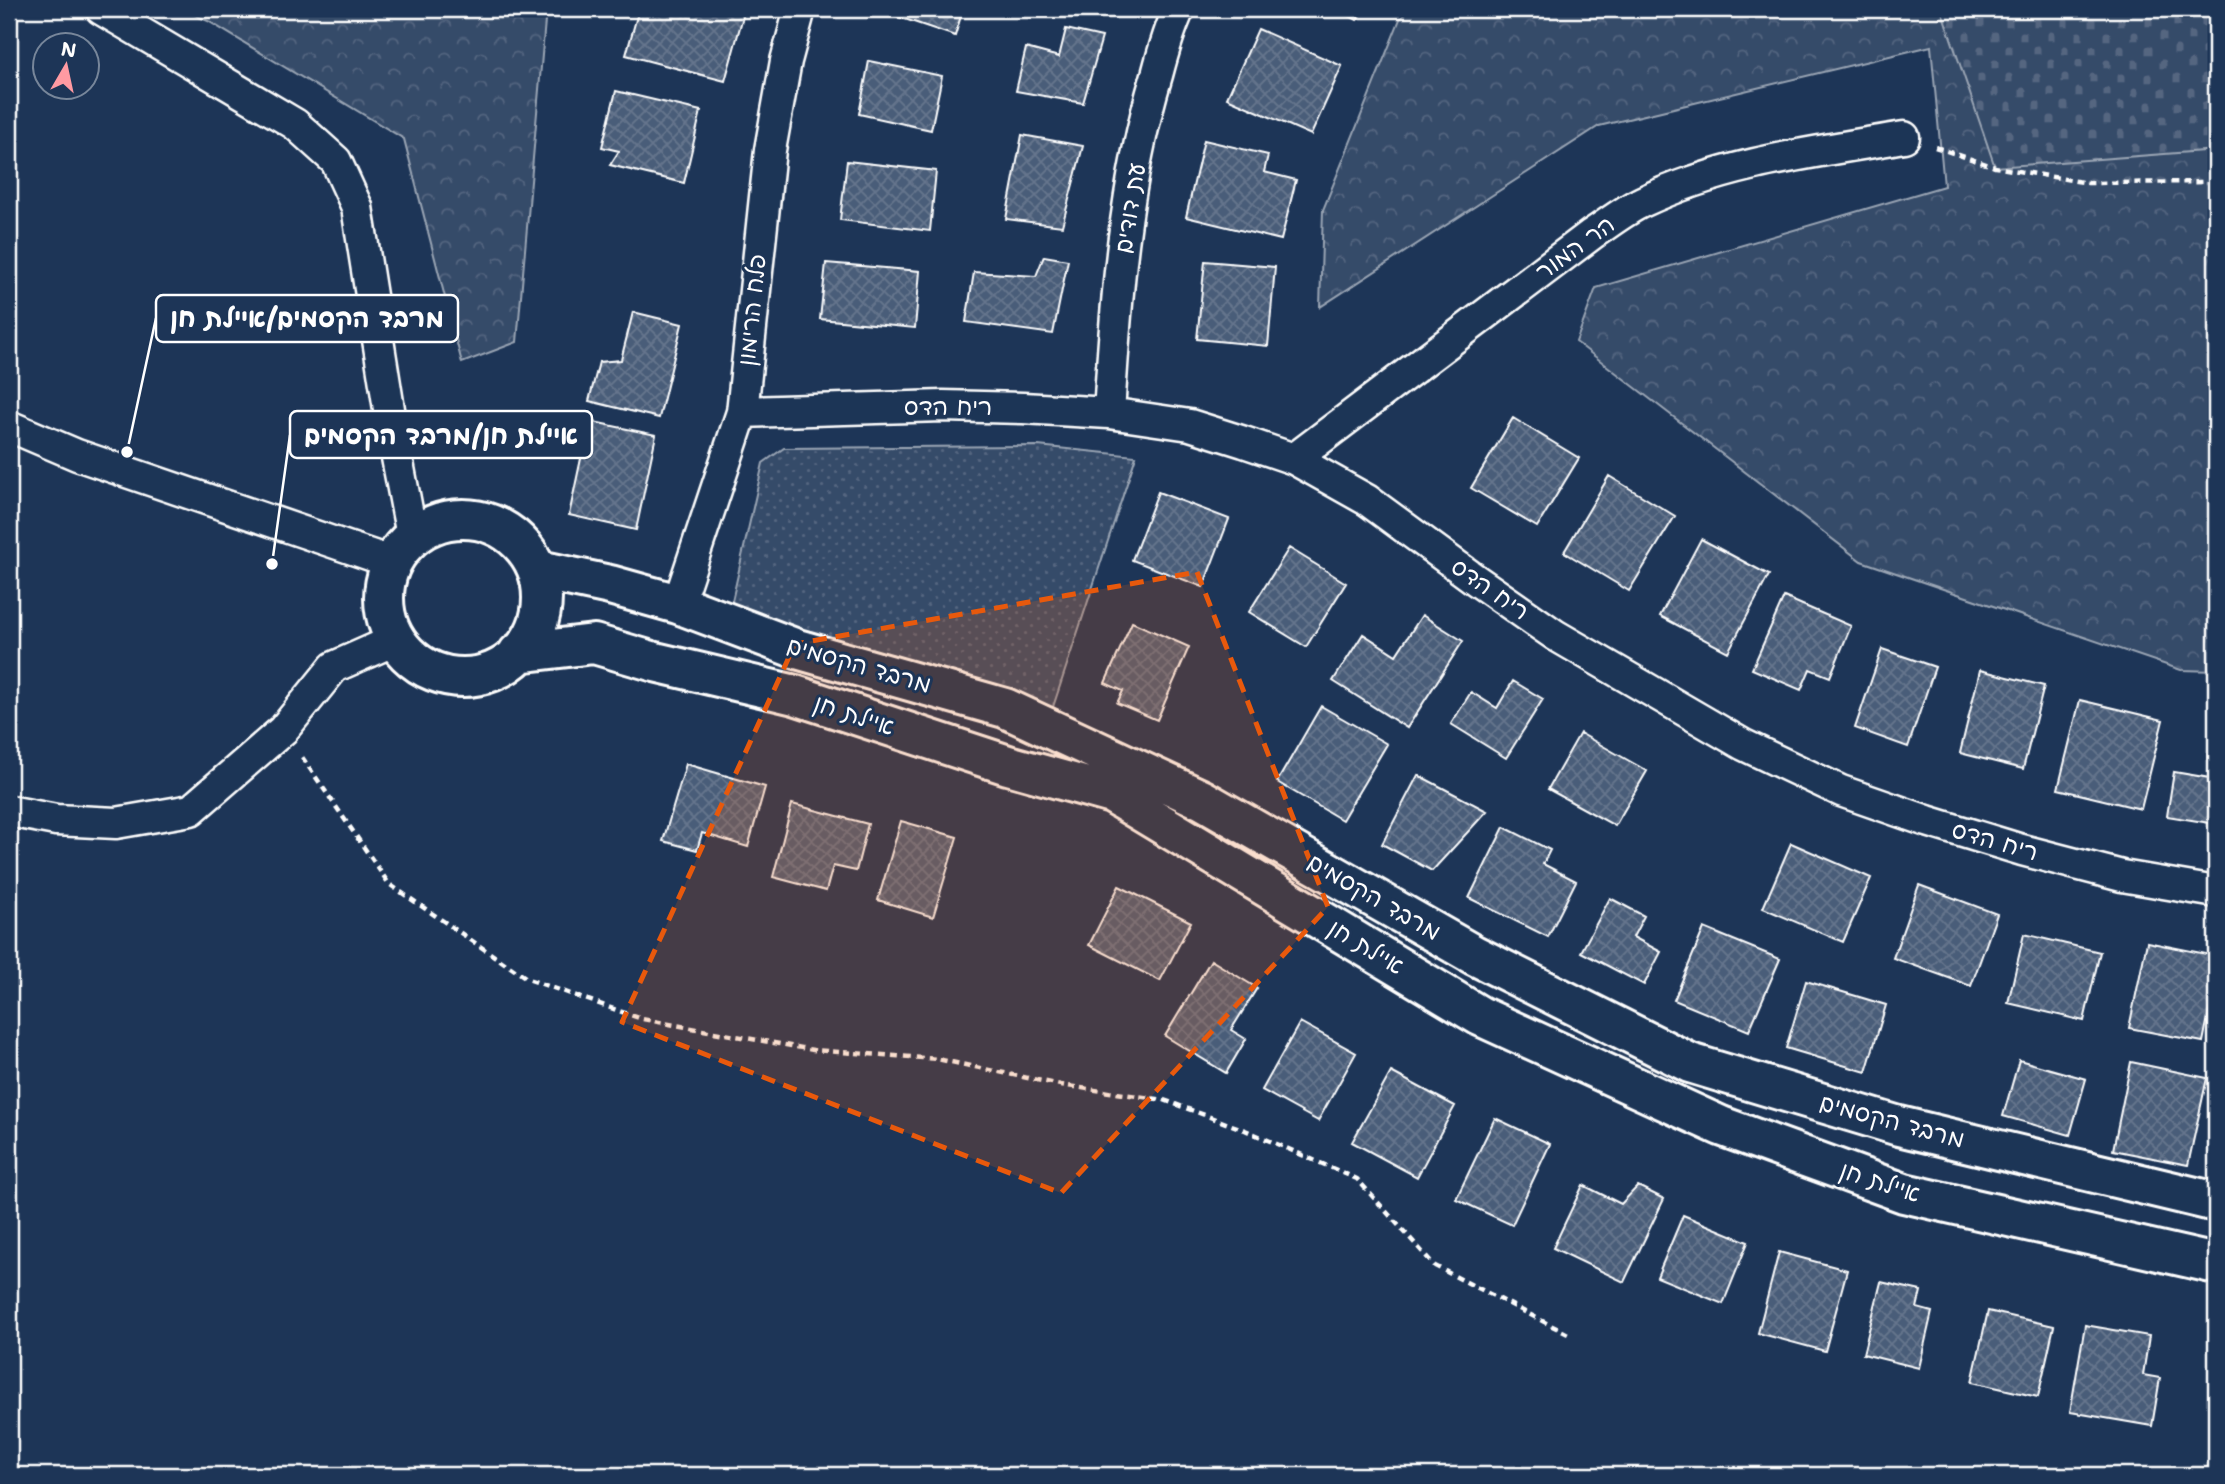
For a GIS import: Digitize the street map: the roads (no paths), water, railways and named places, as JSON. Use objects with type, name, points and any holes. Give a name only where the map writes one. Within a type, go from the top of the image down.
[{"type":"street","points":[[101,9],[295,124],[336,161],[357,207],[395,447],[402,549]]},
{"type":"street","name":"פלח הרימון","points":[[678,604],[742,412],[770,150],[786,61],[800,9]]},
{"type":"street","name":"עת דודים","points":[[1109,413],[1115,320],[1129,207],[1146,110],[1172,23],[1179,9]]},
{"type":"street","name":"הר המור","points":[[1294,459],[1592,234],[1641,202],[1759,161],[1904,136]]},
{"type":"street","name":"ריח הדס","points":[[742,412],[943,406],[1109,413],[1190,425],[1294,459],[1367,500],[1555,635],[1744,745],[1841,791],[2022,850],[2122,876],[2216,892]]},
{"type":"street","points":[[9,426],[77,455],[402,549]]},
{"type":"street","points":[[459,518],[487,522],[512,534],[532,557],[539,570],[543,603],[537,630],[500,669],[474,677],[438,674],[414,661],[395,640],[385,616],[383,589],[402,549],[437,522],[459,518]]},
{"type":"street","name":"מרבד הקסמים","points":[[539,570],[610,585],[678,604],[797,649],[1005,708],[1203,800],[1474,955],[1690,1063],[1899,1126],[2216,1202]]},
{"type":"street","points":[[9,811],[56,820],[116,823],[191,810],[284,730],[334,667],[395,640]]},
{"type":"street","name":"איילת חן","points":[[517,653],[594,644],[655,662],[795,695],[1008,765],[1112,794],[1480,1016],[1721,1126],[1904,1193],[2216,1264]]},
{"type":"place","name":"מרבד הקסמים/איילת חן","points":[[127,452]]},
{"type":"place","name":"איילת חן/מרבד הקסמים","points":[[272,564]]}]
